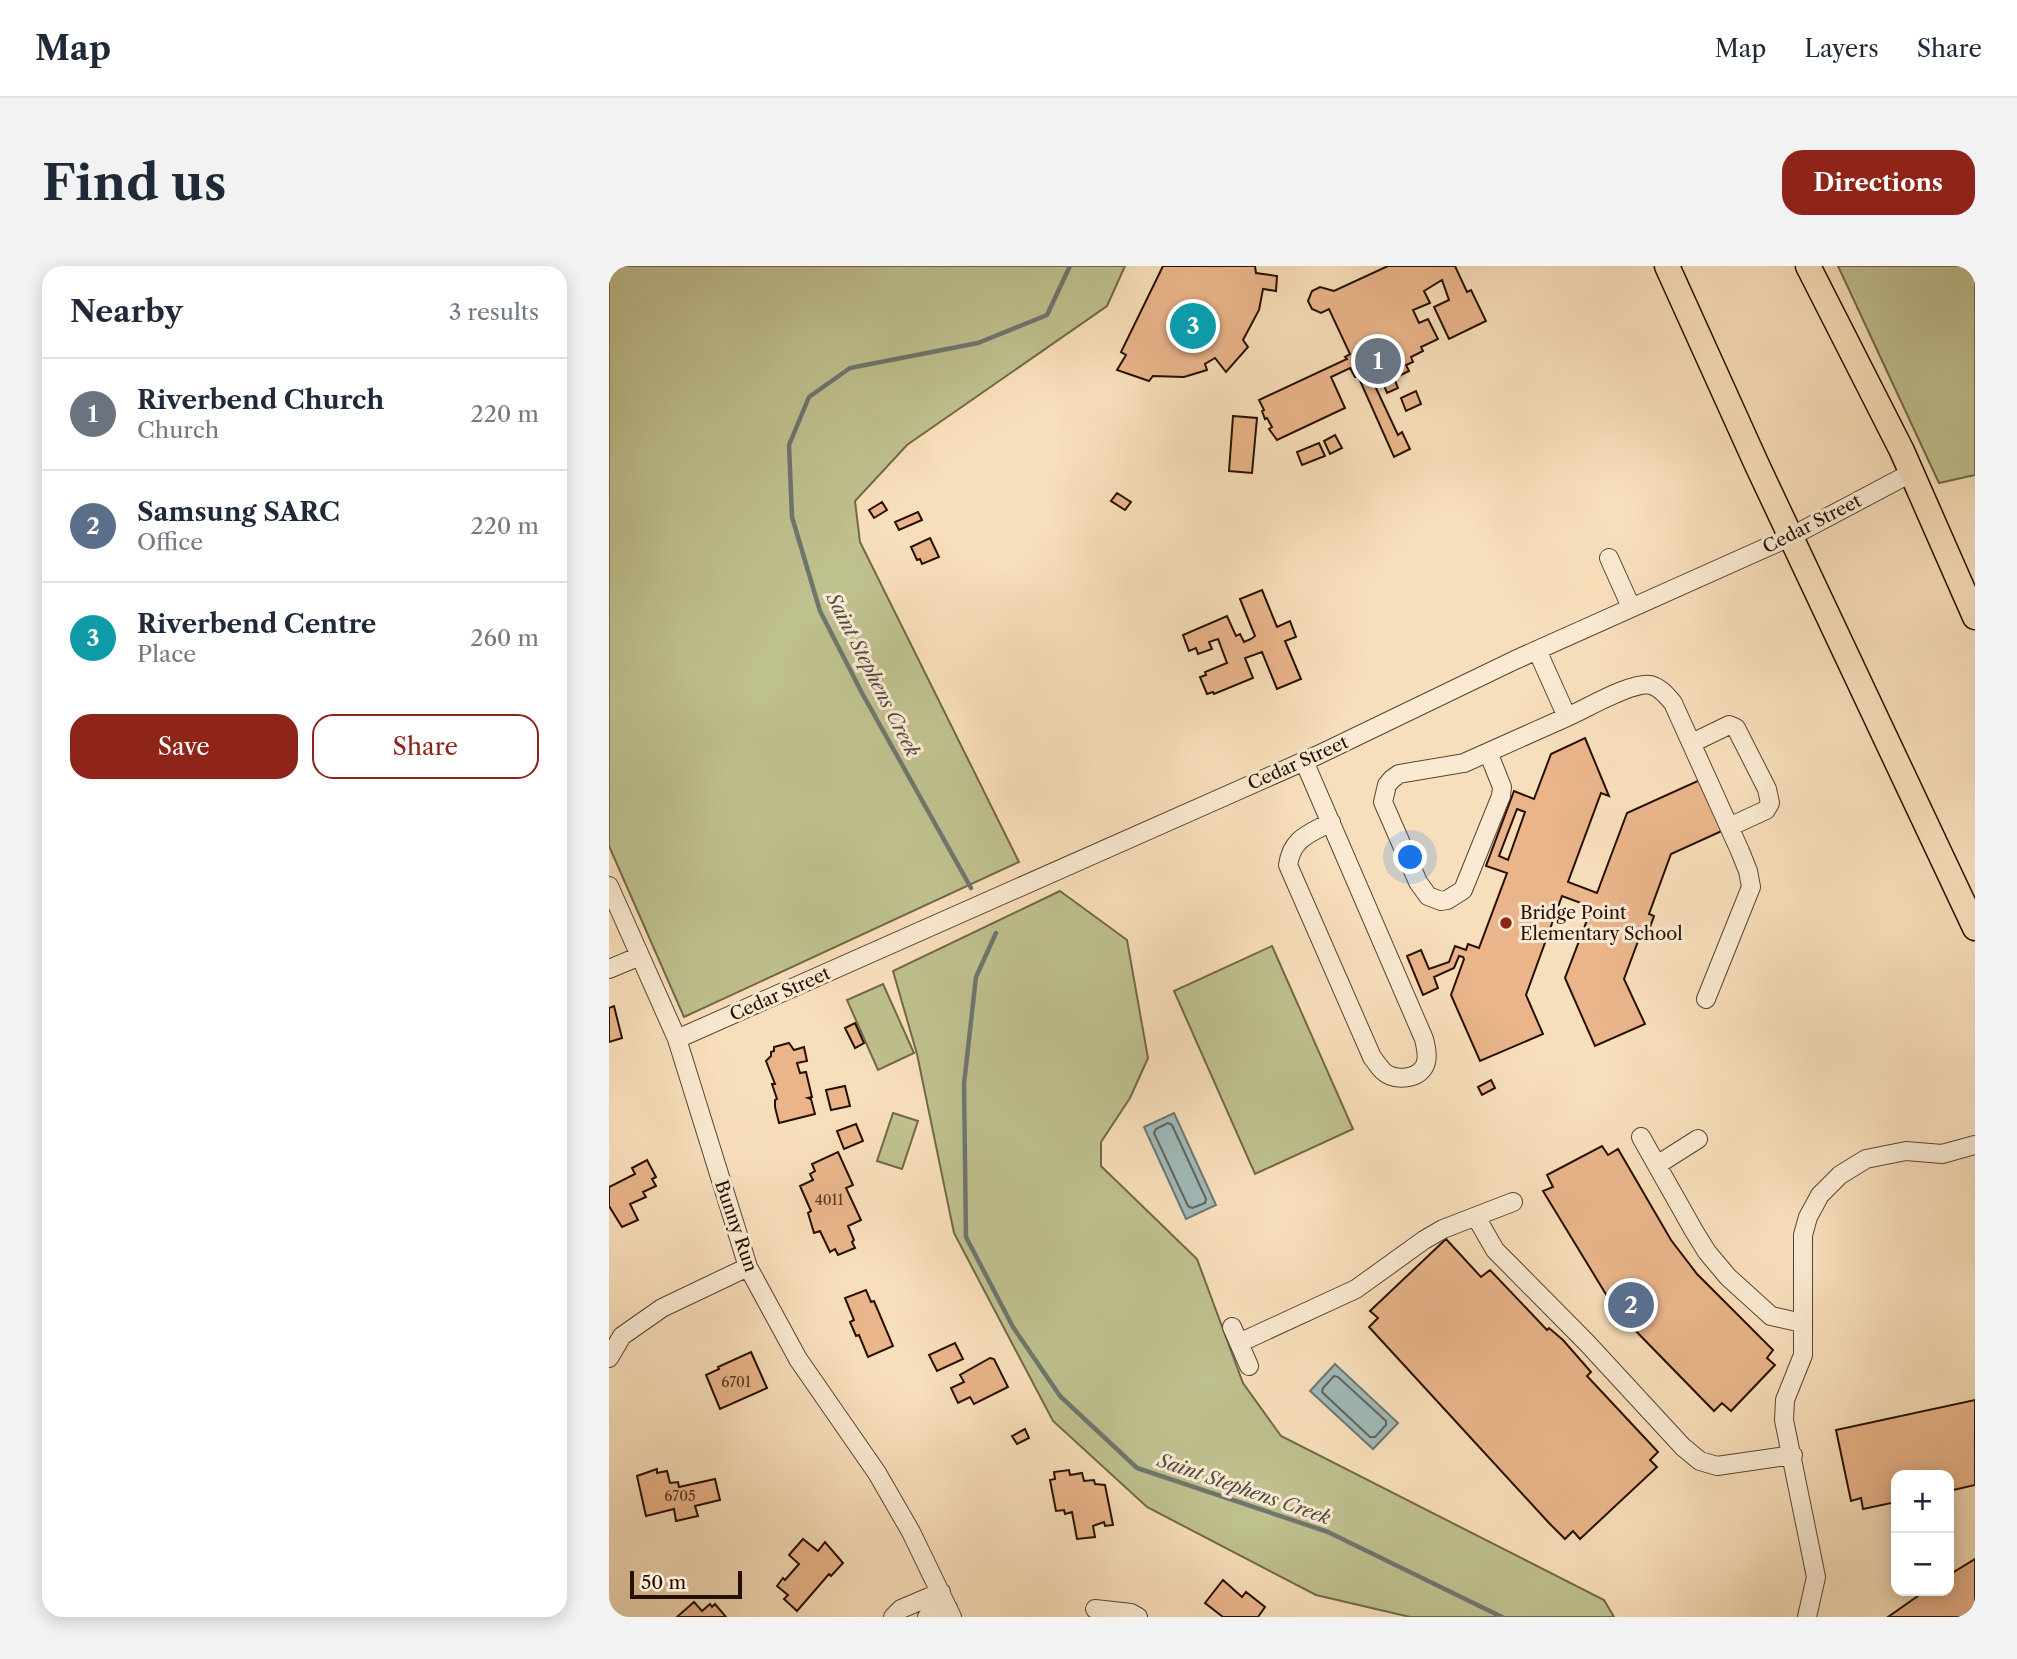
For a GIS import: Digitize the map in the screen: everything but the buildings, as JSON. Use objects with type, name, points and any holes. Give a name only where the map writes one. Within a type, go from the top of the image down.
[{"type":"highway","points":[[1667,266],[1757,465],[1975,928]]},
{"type":"highway","points":[[1808,266],[1882,410],[1975,617]]},
{"type":"street","name":"Cedar Street","points":[[677,1040],[1304,761],[1537,650],[1791,536],[1911,473]]},
{"type":"street","points":[[1609,558],[1631,607]]},
{"type":"street","points":[[1537,650],[1567,717]]},
{"type":"street","points":[[1488,752],[1502,787],[1501,796],[1463,890],[1447,900],[1434,899],[1418,882],[1383,802],[1387,785],[1399,774],[1464,763],[1488,752],[1567,717],[1633,687],[1650,685],[1664,692],[1673,703],[1692,743],[1748,871],[1751,887],[1706,999]]},
{"type":"street","points":[[1692,743],[1729,726],[1737,728],[1767,789],[1770,803],[1766,810],[1729,827]]},
{"type":"street","points":[[1304,761],[1331,822],[1425,1039],[1427,1053],[1424,1068],[1412,1077],[1399,1078],[1384,1073],[1372,1057],[1288,865],[1290,850],[1301,838],[1331,822]]},
{"type":"street","name":"Bunny Run","points":[[609,886],[677,1040],[748,1268],[797,1359],[884,1485],[948,1606]]},
{"type":"street","points":[[609,969],[640,956]]},
{"type":"street","points":[[1641,1137],[1706,1252],[1771,1316],[1802,1323]]},
{"type":"street","points":[[1657,1165],[1698,1139]]},
{"type":"street","points":[[1807,1617],[1816,1577],[1784,1420],[1785,1400],[1803,1355],[1803,1235],[1808,1217],[1820,1195],[1840,1175],[1866,1160],[1906,1151],[1943,1154],[1974,1147]]},
{"type":"street","points":[[1249,1366],[1235,1335],[1356,1289],[1443,1229],[1513,1202]]},
{"type":"street","points":[[1476,1217],[1495,1250],[1587,1343],[1683,1447],[1700,1461],[1717,1466],[1793,1455]]},
{"type":"street","points":[[609,1358],[622,1336],[662,1308],[748,1268]]},
{"type":"street","points":[[893,1617],[901,1609],[948,1606]]},
{"type":"street","points":[[927,1617],[948,1606]]},
{"type":"street","points":[[1095,1609],[1131,1613],[1138,1617]]},
{"type":"green space","points":[[609,266],[1125,266],[1107,306],[907,445],[855,501],[860,542],[1019,862],[684,1017],[609,846]]},
{"type":"green space","points":[[1838,266],[1975,266],[1975,475],[1939,483]]},
{"type":"green space","points":[[1060,891],[1127,940],[1148,1058],[1130,1098],[1101,1142],[1101,1166],[1197,1259],[1243,1383],[1281,1436],[1604,1600],[1614,1617],[1410,1617],[1316,1595],[1147,1507],[1053,1421],[954,1233],[917,1054],[893,971]]},
{"type":"green space","points":[[1272,946],[1353,1129],[1255,1174],[1174,991]]},
{"type":"green space","points":[[883,984],[914,1053],[878,1070],[847,1000]]},
{"type":"green space","points":[[893,1113],[918,1121],[902,1169],[877,1161]]},
{"type":"water","points":[[1174,1113],[1216,1205],[1186,1219],[1144,1127]]},
{"type":"water","points":[[1335,1364],[1398,1423],[1373,1449],[1310,1391]]},
{"type":"waterway","name":"Saint Stephens Creek","points":[[971,888],[862,693],[820,611],[792,517],[789,445],[809,397],[850,368],[978,343],[1047,315],[1070,266]]},
{"type":"waterway","name":"Saint Stephens Creek","points":[[996,933],[976,977],[964,1084],[966,1237],[1013,1327],[1060,1396],[1137,1468],[1328,1532],[1502,1617]]},
{"type":"place","name":"Riverbend Centre","points":[[1193,326]]},
{"type":"place","name":"Riverbend Church","points":[[1378,361]]},
{"type":"place","name":"Bridge Point Elementary School","points":[[1506,923]]},
{"type":"place","name":"Samsung SARC","points":[[1631,1305]]}]
